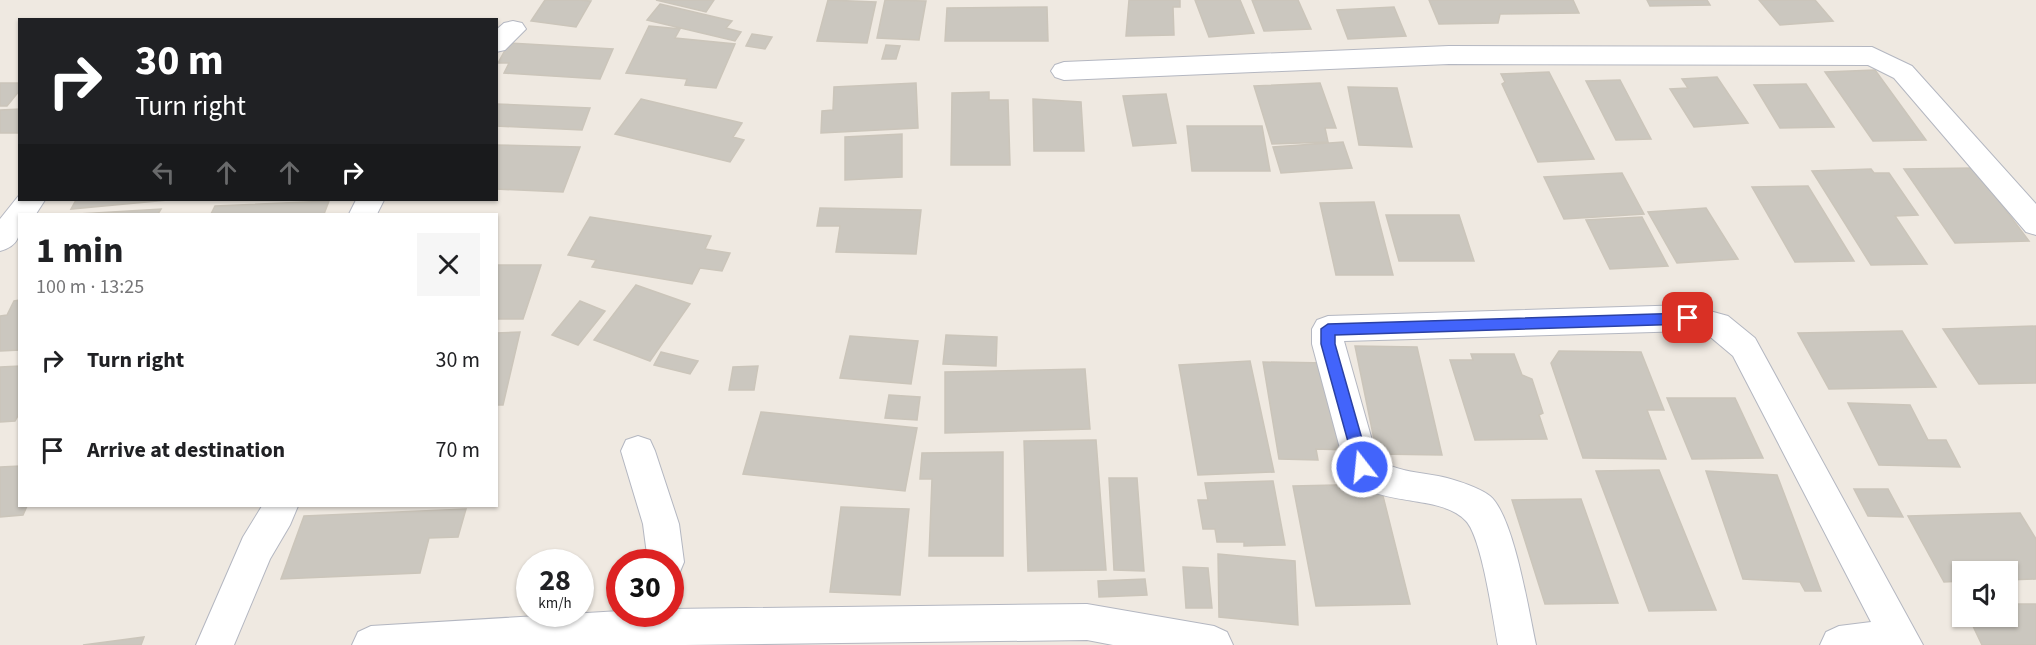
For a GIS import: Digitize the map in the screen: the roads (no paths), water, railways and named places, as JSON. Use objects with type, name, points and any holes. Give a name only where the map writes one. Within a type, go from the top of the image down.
[{"type":"street","points":[[1064,70],[1449,55],[1872,56],[1902,72],[2036,224]]},
{"type":"street","points":[[21,213],[30,201]]},
{"type":"street","points":[[0,240],[18,217]]},
{"type":"street","points":[[1517,645],[1491,528],[1480,509],[1456,497],[1373,476],[1362,467],[1328,344],[1328,329],[1688,318],[1717,325],[1744,347],[1902,640],[1839,645]]},
{"type":"street","points":[[638,451],[661,524],[664,549]]},
{"type":"street","points":[[215,645],[252,558],[278,514],[280,507]]},
{"type":"street","points":[[684,620],[1088,622],[1214,645]]},
{"type":"street","points":[[371,645],[606,625]]}]
